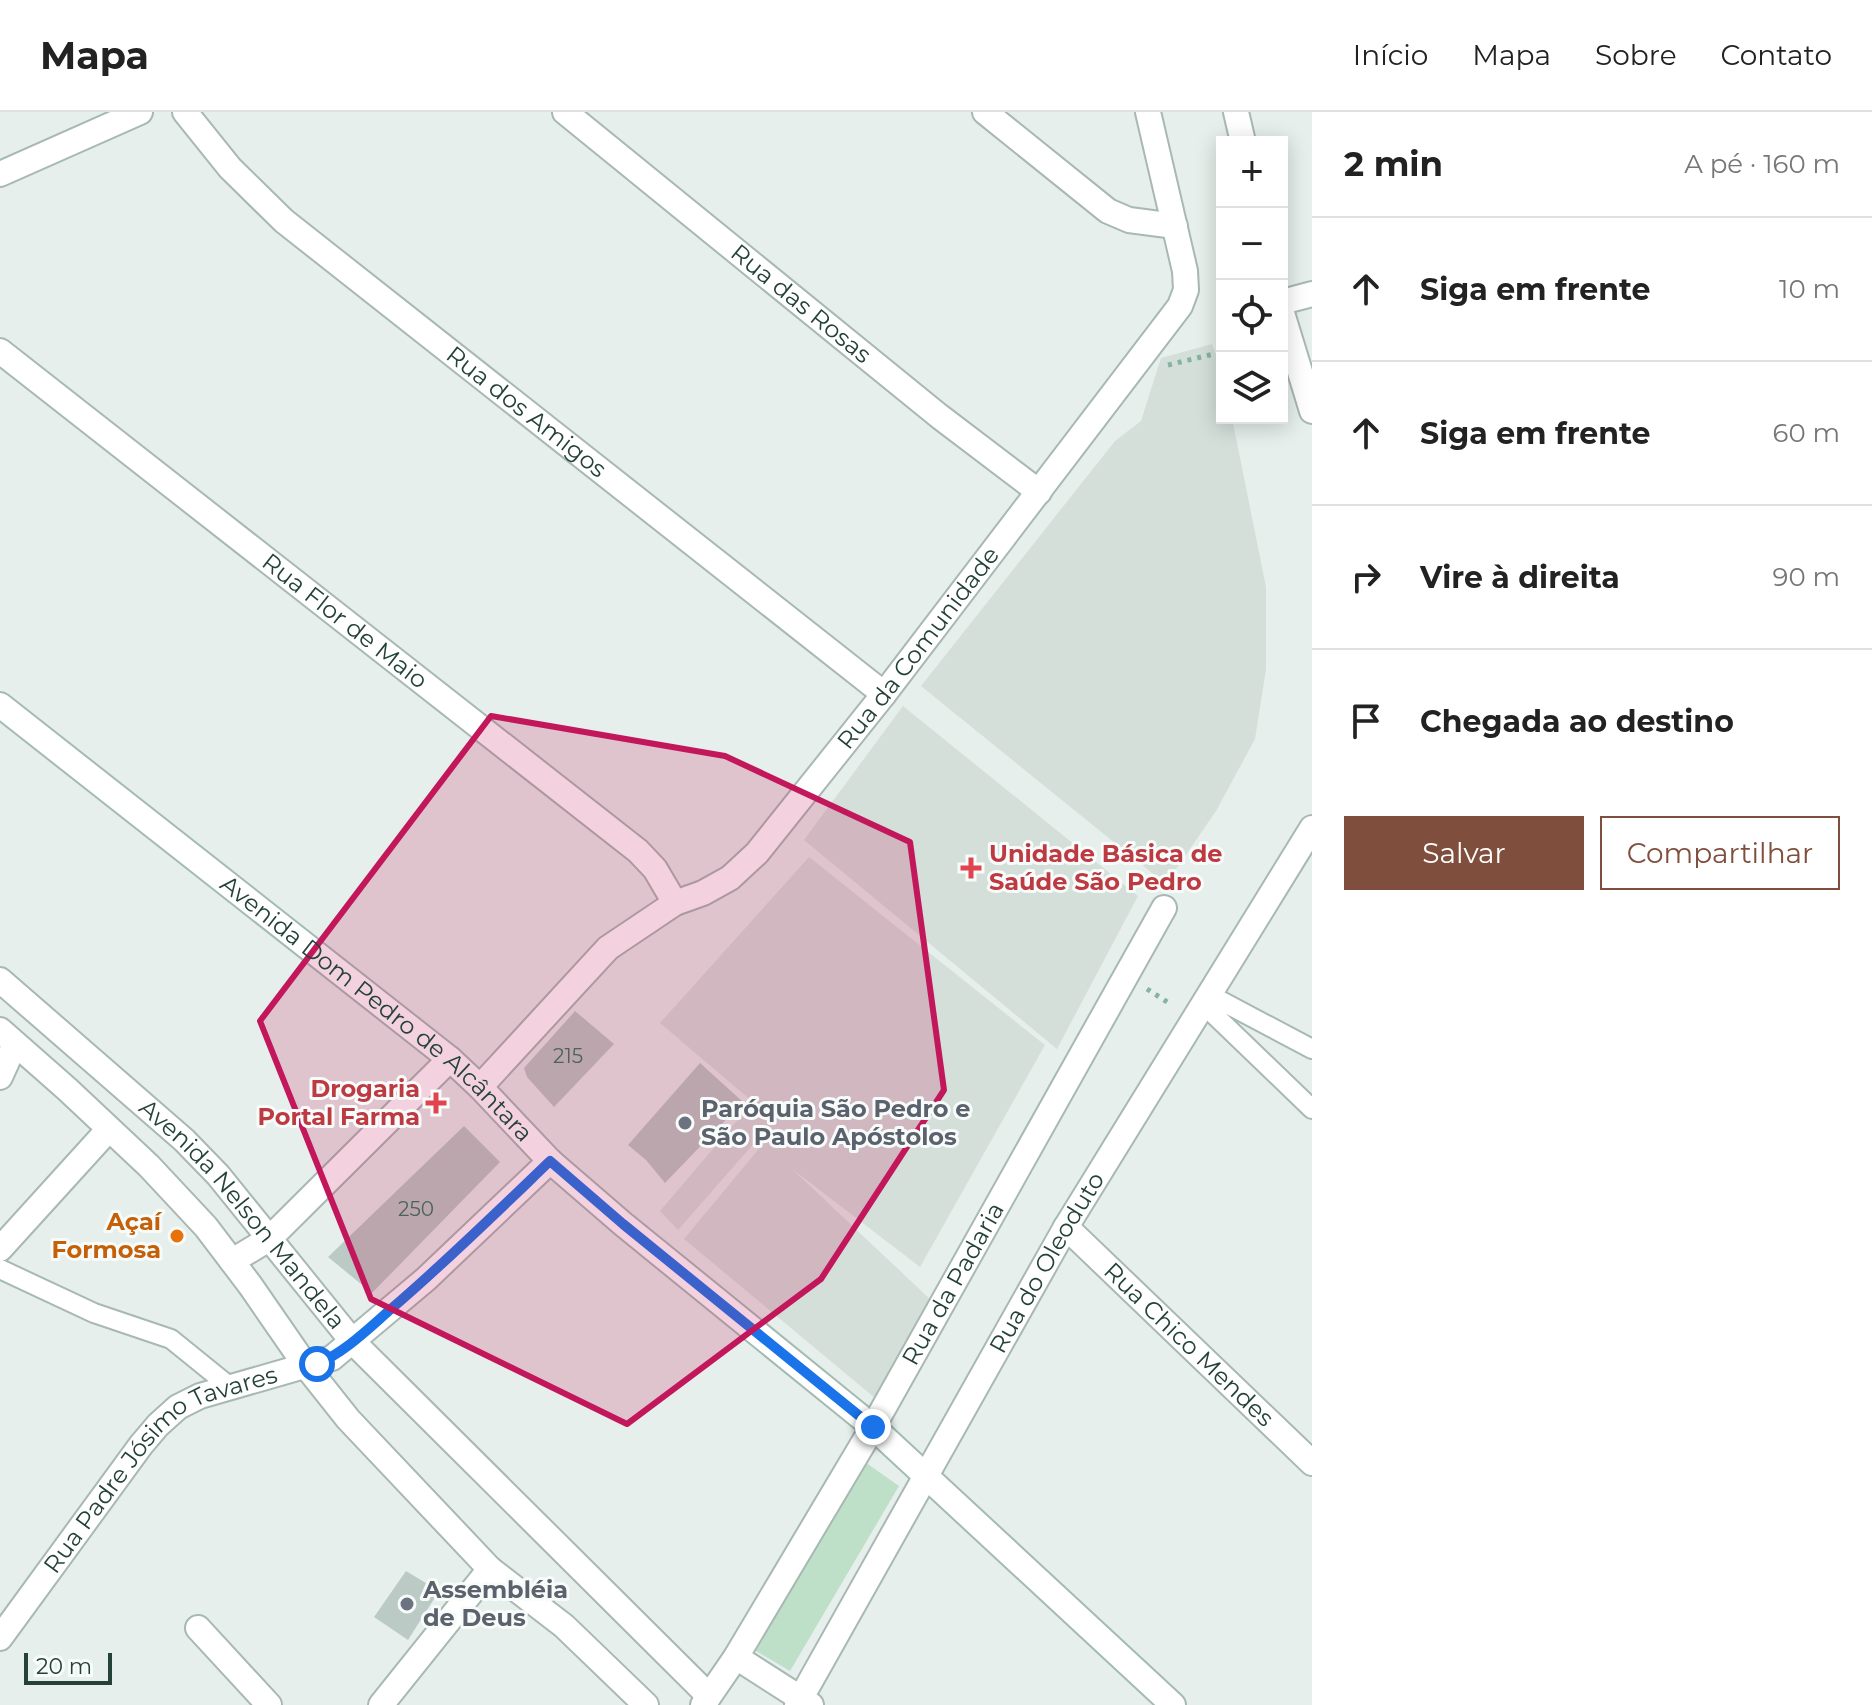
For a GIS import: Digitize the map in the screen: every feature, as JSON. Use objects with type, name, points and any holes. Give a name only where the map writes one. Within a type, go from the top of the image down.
[{"type":"street","points":[[0,174],[140,112]]},
{"type":"street","name":"Rua dos Amigos","points":[[185,112],[230,168],[284,221],[884,694]]},
{"type":"street","name":"Rua das Rosas","points":[[565,112],[939,416],[1039,492]]},
{"type":"street","points":[[985,112],[1108,211],[1129,220],[1175,226]]},
{"type":"street","name":"Rua da Comunidade","points":[[480,1087],[608,948],[675,903],[703,893],[730,878],[757,853],[884,694],[1180,306],[1186,290],[1185,271],[1148,112]]},
{"type":"street","points":[[1236,112],[1242,136]]},
{"type":"street","points":[[1288,300],[1312,294]]},
{"type":"street","points":[[1288,326],[1306,363],[1312,411]]},
{"type":"street","name":"Rua Flor de Maio","points":[[0,351],[638,851],[655,869],[675,903]]},
{"type":"street","name":"Avenida Dom Pedro de Alcântara","points":[[0,705],[450,1059],[550,1161],[873,1427],[1173,1705]]},
{"type":"street","name":"Rua do Oleoduto","points":[[803,1702],[924,1476],[1066,1227],[1312,828]]},
{"type":"street","name":"Rua da Padaria","points":[[736,1657],[873,1427],[1164,908]]},
{"type":"street","name":"Avenida Nelson Mandela","points":[[0,980],[184,1140],[218,1175],[353,1342],[706,1701]]},
{"type":"street","points":[[0,1077],[8,1037]]},
{"type":"street","name":"Avenida Nelson Mandela","points":[[8,1037],[149,1166],[206,1227],[348,1419],[490,1569],[564,1626],[646,1705]]},
{"type":"street","points":[[232,1261],[269,1239],[450,1059]]},
{"type":"street","points":[[0,1249],[109,1129]]},
{"type":"street","name":"Rua Padre Jósimo Tavares","points":[[0,1638],[158,1425],[178,1407],[229,1386],[332,1358],[426,1279],[550,1161]]},
{"type":"street","name":"Rua Chico Mendes","points":[[1066,1227],[1312,1463]]},
{"type":"street","points":[[381,1705],[490,1569]]},
{"type":"street","points":[[198,1628],[269,1705]]},
{"type":"street","points":[[706,1701],[736,1657],[803,1702]]},
{"type":"lane","points":[[1203,1007],[1312,1049]]},
{"type":"lane","points":[[1203,1007],[1312,1109]]},
{"type":"lane","points":[[0,1269],[94,1313],[171,1339],[229,1386]]},
{"type":"path","points":[[1128,374],[1216,353]]},
{"type":"path","points":[[1126,975],[1203,1007]]},
{"type":"highlighted area","points":[[491,716],[725,756],[910,842],[944,1090],[821,1279],[627,1424],[371,1299],[260,1021]]},
{"type":"shaded area","points":[[1212,344],[1216,355],[1216,424],[1233,424],[1266,587],[1266,669],[1255,739],[1216,811],[1172,875],[1157,877],[921,686],[1115,441],[1141,421],[1161,358]]},
{"type":"shaded area","name":"Unidade Básica de Saúde São Pedro","points":[[903,706],[1138,896],[1057,1049],[804,840]]},
{"type":"shaded area","points":[[809,857],[1045,1045],[920,1267],[791,1168],[932,1301],[875,1398],[684,1239],[762,1145],[756,1141],[678,1230],[660,1211],[753,1102],[660,1023]]},
{"type":"green space","points":[[862,1460],[899,1486],[790,1671],[751,1648]]},
{"type":"building","points":[[575,1011],[614,1044],[554,1107],[527,1077],[524,1068]]},
{"type":"building","name":"Paróquia São Pedro e São Paulo Apóstolos","points":[[700,1063],[743,1102],[665,1183],[646,1160],[628,1145]]},
{"type":"building","points":[[464,1126],[500,1162],[372,1293],[328,1257]]},
{"type":"building","name":"Assembléia de Deus","points":[[406,1571],[439,1591],[408,1640],[374,1617]]},
{"type":"place","name":"Unidade Básica de Saúde São Pedro","points":[[971,868]]},
{"type":"place","name":"Drogaria Portal Farma","points":[[436,1103]]},
{"type":"place","name":"Paróquia São Pedro e São Paulo Apóstolos","points":[[685,1123]]},
{"type":"place","name":"Açaí Formosa","points":[[177,1236]]},
{"type":"place","name":"Assembléia de Deus","points":[[407,1604]]},
{"type":"route","points":[[317,1364],[332,1358],[353,1342],[426,1279],[550,1161],[873,1427]]}]
